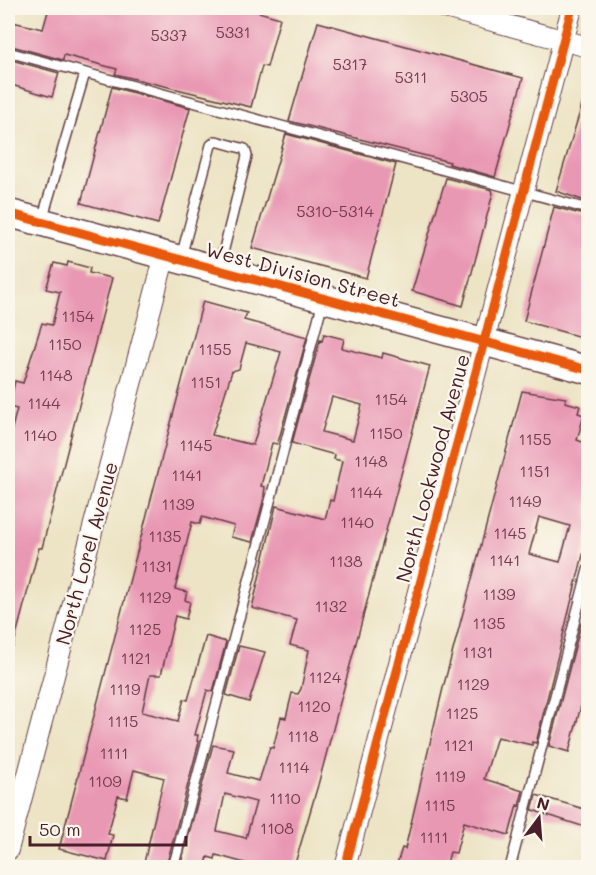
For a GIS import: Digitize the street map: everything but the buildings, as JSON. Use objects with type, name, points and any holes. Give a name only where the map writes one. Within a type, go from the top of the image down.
[{"type":"main road","name":"West Division Street","points":[[8,213],[588,370]]},
{"type":"street","points":[[445,8],[588,47]]},
{"type":"street","name":"North Lockwood Avenue","points":[[345,867],[572,8]]},
{"type":"street","name":"North Lorel Avenue","points":[[8,850],[173,257]]},
{"type":"lane","points":[[8,52],[588,209]]},
{"type":"lane","points":[[42,222],[85,73]]},
{"type":"lane","points":[[173,257],[212,146],[216,141],[226,143],[245,149],[248,156],[219,270]]},
{"type":"lane","points":[[173,867],[324,298]]},
{"type":"lane","points":[[510,867],[588,570]]},
{"type":"cycle path","points":[[345,868],[572,8]]},
{"type":"cycle path","points":[[8,213],[588,370]]}]
